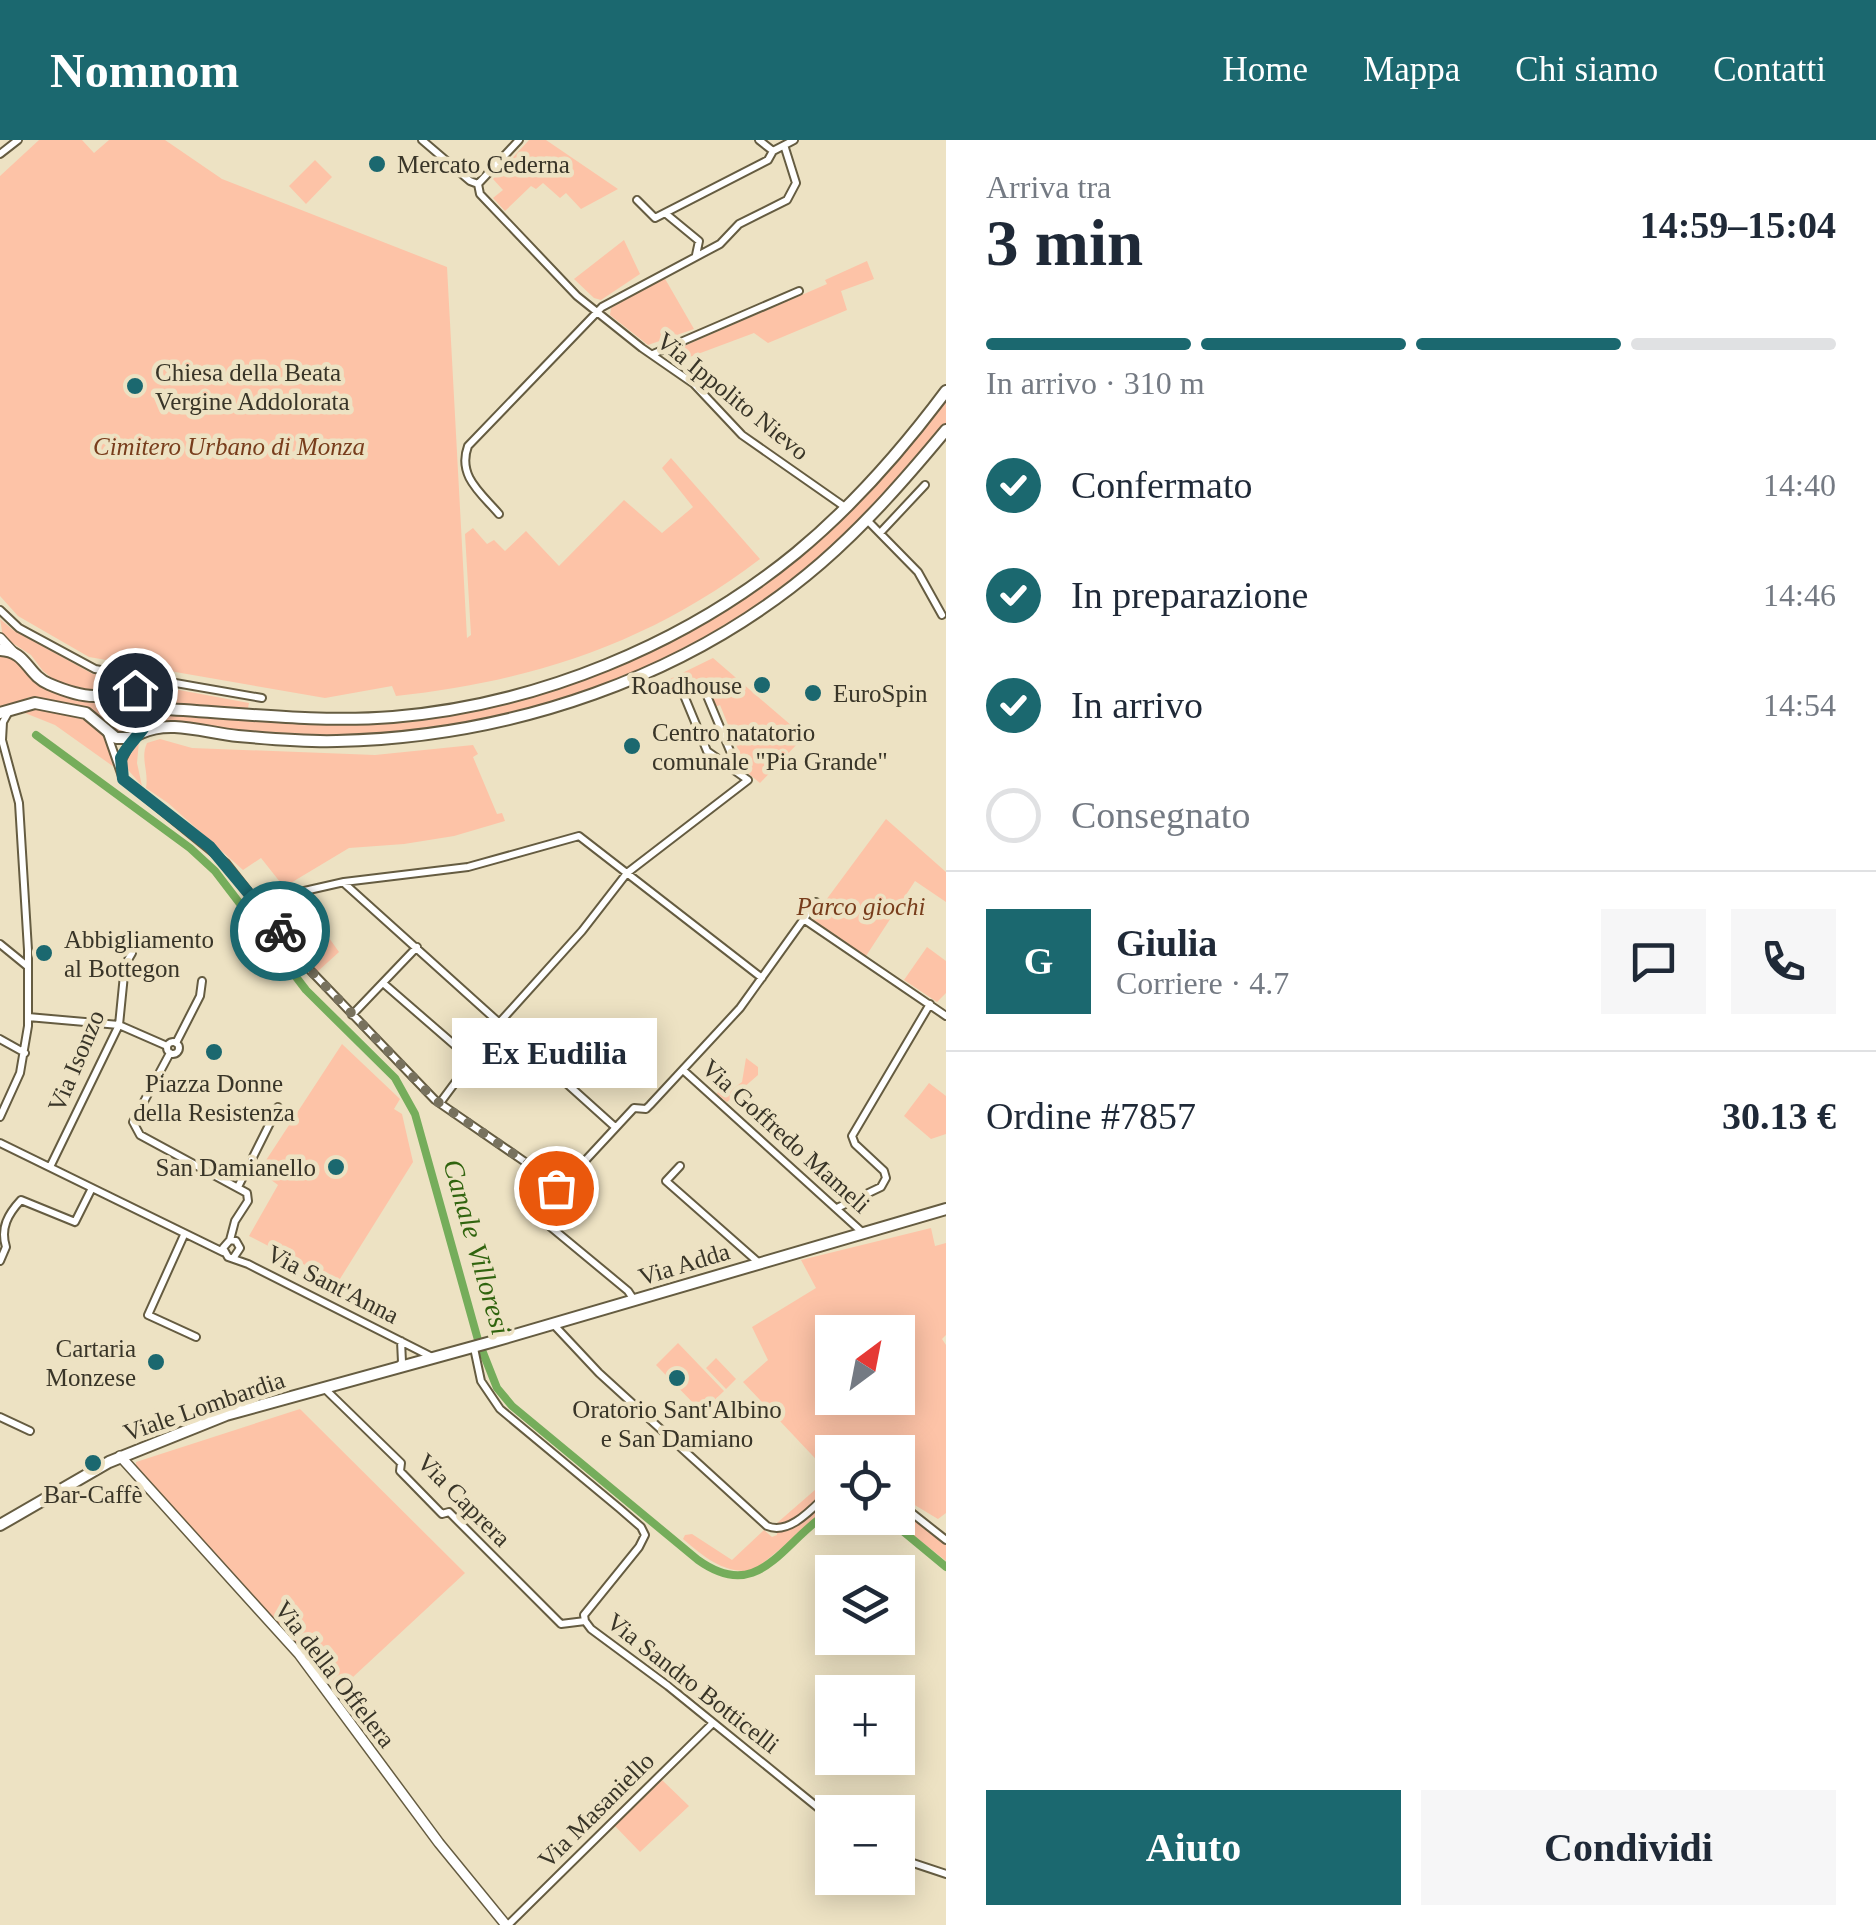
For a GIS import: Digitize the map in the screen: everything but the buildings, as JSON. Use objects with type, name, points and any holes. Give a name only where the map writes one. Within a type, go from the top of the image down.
[{"type":"main road","points":[[148,704],[164,709],[326,719],[429,713],[514,696],[614,662],[767,576],[846,508],[889,463],[946,391]]},
{"type":"main road","points":[[5,713],[35,703],[86,713],[119,738],[168,726],[287,740],[378,740],[511,719],[635,677],[712,639],[819,564],[867,520],[946,430]]},
{"type":"main road","points":[[6,651],[26,660],[46,683],[96,697],[116,688],[140,693],[148,704],[149,719],[139,734]]},
{"type":"main road","name":"Via Adda","points":[[434,1358],[946,1208]]},
{"type":"main road","name":"Viale Lombardia","points":[[0,1525],[120,1456],[226,1415],[434,1358]]},
{"type":"street","points":[[0,154],[18,140]]},
{"type":"street","name":"Via Ippolito Nievo","points":[[422,140],[478,184],[480,194],[597,313],[694,384],[742,435],[846,508]]},
{"type":"street","points":[[759,140],[774,151]]},
{"type":"street","points":[[638,200],[655,218],[768,160],[774,151],[794,140]]},
{"type":"street","points":[[478,184],[517,141]]},
{"type":"street","points":[[499,514],[466,476],[465,451],[608,302],[720,244],[740,224],[792,194],[796,183],[785,148]]},
{"type":"street","points":[[664,213],[699,241],[696,256]]},
{"type":"street","points":[[652,354],[799,292]]},
{"type":"street","points":[[880,533],[924,485]]},
{"type":"street","points":[[867,520],[918,572],[942,614]]},
{"type":"street","points":[[0,612],[95,669],[262,698]]},
{"type":"street","points":[[0,638],[6,651]]},
{"type":"street","points":[[440,1104],[500,1022],[628,873],[748,780],[707,750],[682,693],[700,686],[705,690],[738,770]]},
{"type":"street","points":[[0,1116],[20,1073],[28,1017],[22,846],[18,798],[1,738],[5,713]]},
{"type":"street","points":[[105,731],[126,782],[210,847],[310,970],[440,1104],[531,1166],[556,1188]]},
{"type":"street","points":[[120,765],[126,748],[139,734]]},
{"type":"street","points":[[256,902],[344,882],[468,867],[579,836],[762,978]]},
{"type":"street","points":[[344,882],[615,1127]]},
{"type":"street","points":[[634,1300],[628,1290],[542,1219],[543,1206],[634,1108],[646,1109],[712,1039],[816,902]]},
{"type":"street","points":[[805,920],[946,1016]]},
{"type":"street","points":[[0,944],[28,967]]},
{"type":"street","points":[[352,1014],[416,947]]},
{"type":"street","name":"Via Isonzo","points":[[50,1167],[119,1025],[124,966],[132,954]]},
{"type":"street","points":[[202,982],[200,996],[134,1116],[136,1129],[238,1186],[248,1199],[229,1242]]},
{"type":"street","points":[[384,983],[473,1061]]},
{"type":"street","points":[[838,1208],[881,1187],[886,1180],[884,1170],[852,1136],[930,1004]]},
{"type":"street","points":[[28,1017],[119,1025],[171,1047]]},
{"type":"street","points":[[0,1039],[25,1053]]},
{"type":"street","name":"Via Goffredo Mameli","points":[[683,1070],[862,1232]]},
{"type":"street","points":[[238,1186],[278,1108]]},
{"type":"street","name":"Via Sant'Anna","points":[[0,1143],[206,1245],[229,1242]]},
{"type":"street","points":[[680,1166],[666,1180],[758,1262]]},
{"type":"street","points":[[0,1261],[6,1247],[2,1236],[4,1213],[21,1200],[75,1222],[92,1188]]},
{"type":"street","points":[[184,1234],[148,1315],[196,1337]]},
{"type":"street","name":"Via Sant'Anna","points":[[229,1242],[248,1264],[434,1358]]},
{"type":"street","name":"Via Sant'Anna","points":[[229,1242],[237,1254]]},
{"type":"street","points":[[553,1324],[599,1373],[766,1526],[780,1530],[790,1526],[815,1505]]},
{"type":"street","name":"Via Sant'Anna","points":[[397,1368],[402,1362],[401,1340]]},
{"type":"street","name":"Via Sandro Botticelli","points":[[476,1346],[477,1371],[500,1410],[641,1527],[645,1535],[640,1548],[584,1615],[591,1630],[668,1686],[815,1805]]},
{"type":"street","name":"Via Caprera","points":[[323,1387],[401,1463],[400,1471],[442,1514],[449,1512],[561,1624],[585,1621]]},
{"type":"street","points":[[0,1417],[30,1431]]},
{"type":"street","name":"Via della Offelera","points":[[120,1456],[300,1654],[439,1843],[507,1925]]},
{"type":"street","points":[[915,1515],[946,1540]]},
{"type":"street","name":"Via Masaniello","points":[[507,1925],[712,1724]]},
{"type":"street","points":[[915,1864],[946,1874]]},
{"type":"green space","name":"Cimitero Urbano di Monza","points":[[39,140],[82,140],[94,153],[109,140],[165,140],[222,179],[447,267],[467,638],[471,635],[465,534],[473,528],[487,544],[494,540],[505,551],[526,531],[559,566],[624,500],[662,533],[693,507],[662,468],[671,458],[760,559],[676,614],[588,653],[495,680],[396,696],[392,686],[325,698],[89,657],[18,616],[0,596],[0,176]]},
{"type":"green space","points":[[529,140],[546,140],[618,189],[581,209],[566,193],[560,198],[543,183],[536,189],[531,186],[505,211],[493,198],[503,190],[493,179]]},
{"type":"green space","points":[[315,160],[332,177],[306,204],[289,186]]},
{"type":"green space","points":[[624,240],[640,274],[601,300],[594,298],[574,279]]},
{"type":"green space","points":[[867,261],[874,279],[841,291],[847,310],[768,343],[754,333],[679,361],[668,353],[827,284],[825,280]]},
{"type":"green space","points":[[664,277],[694,329],[648,345],[610,315],[611,308]]},
{"type":"green space","points":[[946,401],[946,424],[933,443],[874,507],[810,565],[750,609],[686,647],[619,678],[549,703],[476,721],[402,733],[305,737],[154,722],[155,711],[408,719],[548,690],[741,599],[785,568],[851,510]]},
{"type":"green space","points":[[0,619],[93,674],[249,703],[248,708],[164,704],[126,683],[96,691],[57,682],[31,655],[3,637]]},
{"type":"green space","points":[[0,653],[12,654],[41,685],[62,696],[92,702],[124,695],[136,699],[142,705],[141,725],[131,733],[118,734],[86,707],[29,697],[0,706]]},
{"type":"green space","points":[[713,658],[799,732],[799,742],[760,783],[739,766],[734,755],[739,752],[720,705],[715,707],[706,687],[699,682],[673,692],[668,680]]},
{"type":"green space","points":[[36,708],[88,722],[105,739],[114,767],[55,725],[25,713],[26,709]]},
{"type":"green space","points":[[136,739],[139,741],[137,763],[142,786],[123,764]]},
{"type":"green space","points":[[160,739],[192,748],[375,755],[473,745],[478,754],[473,757],[497,814],[502,813],[505,821],[454,836],[349,848],[284,887],[261,858],[243,870],[146,788],[145,749],[147,743]]},
{"type":"green space","name":"Parco giochi","points":[[886,819],[946,872],[946,902],[915,881],[866,956],[812,919]]},
{"type":"green space","points":[[305,897],[307,907],[339,952],[317,972],[267,906]]},
{"type":"green space","points":[[927,947],[946,961],[946,993],[937,1002],[904,980]]},
{"type":"green space","name":"San Damianello","points":[[342,1044],[400,1099],[394,1109],[402,1114],[413,1162],[338,1282],[249,1236],[278,1185],[259,1171]]},
{"type":"green space","points":[[746,1058],[758,1067],[758,1075],[727,1102],[717,1094],[719,1089],[734,1088],[742,1082]]},
{"type":"green space","points":[[929,1083],[946,1096],[946,1134],[931,1139],[904,1116]]},
{"type":"green space","points":[[931,1228],[935,1246],[946,1243],[946,1335],[942,1339],[946,1345],[946,1513],[938,1519],[915,1505],[915,1435],[815,1435],[815,1458],[743,1382],[768,1360],[752,1327],[816,1288],[801,1260]]},
{"type":"green space","points":[[678,1343],[724,1391],[702,1412],[656,1365]]},
{"type":"green space","points":[[716,1358],[736,1379],[726,1389],[706,1368]]},
{"type":"green space","points":[[300,1409],[465,1573],[339,1690],[136,1471],[136,1462]]},
{"type":"green space","points":[[815,1490],[815,1521],[753,1571],[723,1567],[683,1539],[692,1534],[732,1560],[764,1530],[772,1537],[777,1535],[777,1523]]},
{"type":"green space","points":[[915,1519],[946,1544],[946,1561],[913,1535]]},
{"type":"green space","points":[[662,1780],[689,1806],[640,1852],[615,1826]]},
{"type":"waterway","name":"Canale Villoresi","points":[[36,735],[190,848],[215,871],[306,990],[395,1078],[415,1114],[478,1340],[497,1388],[512,1406],[698,1560],[720,1572],[755,1572],[815,1522]]},
{"type":"waterway","name":"Canale Villoresi","points":[[907,1535],[946,1567]]},
{"type":"way so far","points":[[280,931],[310,970],[435,1100],[531,1166],[556,1188]]},
{"type":"place","name":"Mercato Cederna","points":[[377,164]]},
{"type":"place","name":"Chiesa della Beata Vergine Addolorata","points":[[135,386]]},
{"type":"place","name":"Roadhouse","points":[[762,685]]},
{"type":"place","name":"EuroSpin","points":[[813,693]]},
{"type":"place","name":"Centro natatorio comunale \"Pia Grande\"","points":[[632,746]]},
{"type":"place","name":"Abbigliamento al Bottegon","points":[[44,953]]},
{"type":"place","name":"Piazza Donne della Resistenza","points":[[214,1052]]},
{"type":"place","name":"San Damianello","points":[[336,1167]]},
{"type":"place","name":"Ex Eudilia","points":[[556,1188]]},
{"type":"place","name":"Cartaria Monzese","points":[[156,1362]]},
{"type":"place","name":"Oratorio Sant'Albino e San Damiano","points":[[677,1378]]},
{"type":"place","name":"Bar-Caffè","points":[[93,1463]]},
{"type":"route","points":[[135,690],[146,700],[150,716],[121,758],[123,779],[210,847],[280,931]]}]
